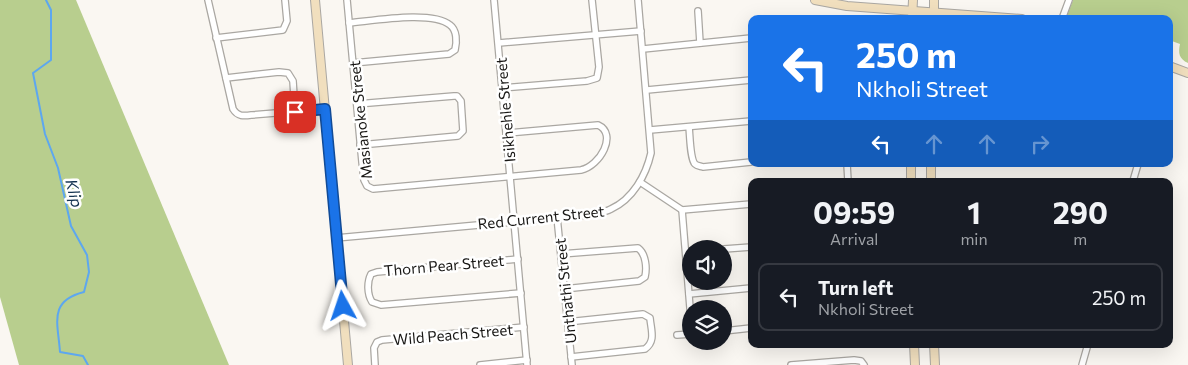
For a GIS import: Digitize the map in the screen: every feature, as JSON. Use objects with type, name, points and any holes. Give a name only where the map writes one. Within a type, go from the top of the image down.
[{"type":"street","points":[[208,0],[233,108],[238,115],[325,109]]},
{"type":"street","points":[[216,38],[283,30],[288,21],[285,0]]},
{"type":"street","points":[[315,0],[348,365]]},
{"type":"street","name":"Masianoke Street","points":[[347,0],[360,145],[366,185],[370,188],[510,175]]},
{"type":"street","name":"Isikhehle Street","points":[[494,0],[527,363]]},
{"type":"street","points":[[502,88],[595,79],[599,72],[592,0]]},
{"type":"street","name":"Red Current Street","points":[[336,238],[515,220],[588,215],[610,210],[628,196],[640,182],[648,166],[651,153],[638,0]]},
{"type":"street","points":[[815,0],[836,5],[912,15],[913,0]]},
{"type":"street","points":[[934,0],[934,15]]},
{"type":"street","points":[[1063,15],[1069,0]]},
{"type":"street","points":[[698,11],[700,43]]},
{"type":"street","points":[[349,23],[421,16],[448,23],[453,28],[456,38],[455,50],[449,54],[353,63]]},
{"type":"street","points":[[499,44],[641,31]]},
{"type":"street","points":[[643,48],[748,38]]},
{"type":"street","points":[[1173,67],[1188,73]]},
{"type":"street","points":[[226,78],[279,72],[288,73],[292,78],[295,112]]},
{"type":"street","points":[[647,90],[748,80]]},
{"type":"street","points":[[357,104],[454,96],[462,100],[464,131],[458,136],[360,145]]},
{"type":"street","points":[[650,130],[748,121]]},
{"type":"street","points":[[507,132],[594,125],[603,128],[606,143],[603,154],[587,169],[510,175]]},
{"type":"street","points":[[689,127],[693,162],[697,165],[748,162]]},
{"type":"street","points":[[640,182],[682,210],[748,204]]},
{"type":"street","points":[[682,210],[686,240]]},
{"type":"street","name":"Unthathi Street","points":[[557,217],[572,365]]},
{"type":"street","points":[[561,254],[634,247],[641,249],[646,275],[639,281],[564,289]]},
{"type":"street","points":[[732,248],[748,247]]},
{"type":"street","name":"Thorn Pear Street","points":[[518,258],[376,272],[371,274],[369,279],[369,296],[372,302],[381,306],[521,293]]},
{"type":"street","points":[[689,294],[748,288]]},
{"type":"street","points":[[689,290],[689,300]]},
{"type":"street","points":[[567,322],[643,314],[650,318],[652,339],[650,345],[645,349],[571,356]]},
{"type":"street","name":"Wild Peach Street","points":[[375,365],[374,348],[377,342],[382,340],[524,327]]},
{"type":"street","points":[[732,329],[748,328]]},
{"type":"street","points":[[677,335],[682,335]]},
{"type":"street","points":[[914,348],[915,365]]},
{"type":"street","points":[[934,348],[934,361],[939,365]]},
{"type":"street","points":[[1082,365],[1087,348]]},
{"type":"street","points":[[791,365],[854,360],[861,361],[864,365]]},
{"type":"street","points":[[480,365],[527,363]]},
{"type":"green space","points":[[0,0],[76,0],[229,365],[19,365],[0,297]]},
{"type":"green space","points":[[1073,0],[1188,0],[1188,63],[1180,55],[1180,44],[1173,41],[1173,15],[1067,15]]},
{"type":"waterway","name":"Klip","points":[[46,0],[51,10],[51,60],[33,73],[45,134],[58,168],[71,226],[87,255],[89,272],[84,292],[73,296],[60,307],[57,323],[60,352],[83,356],[88,365]]},
{"type":"route","points":[[295,112],[325,109],[343,306]]}]
